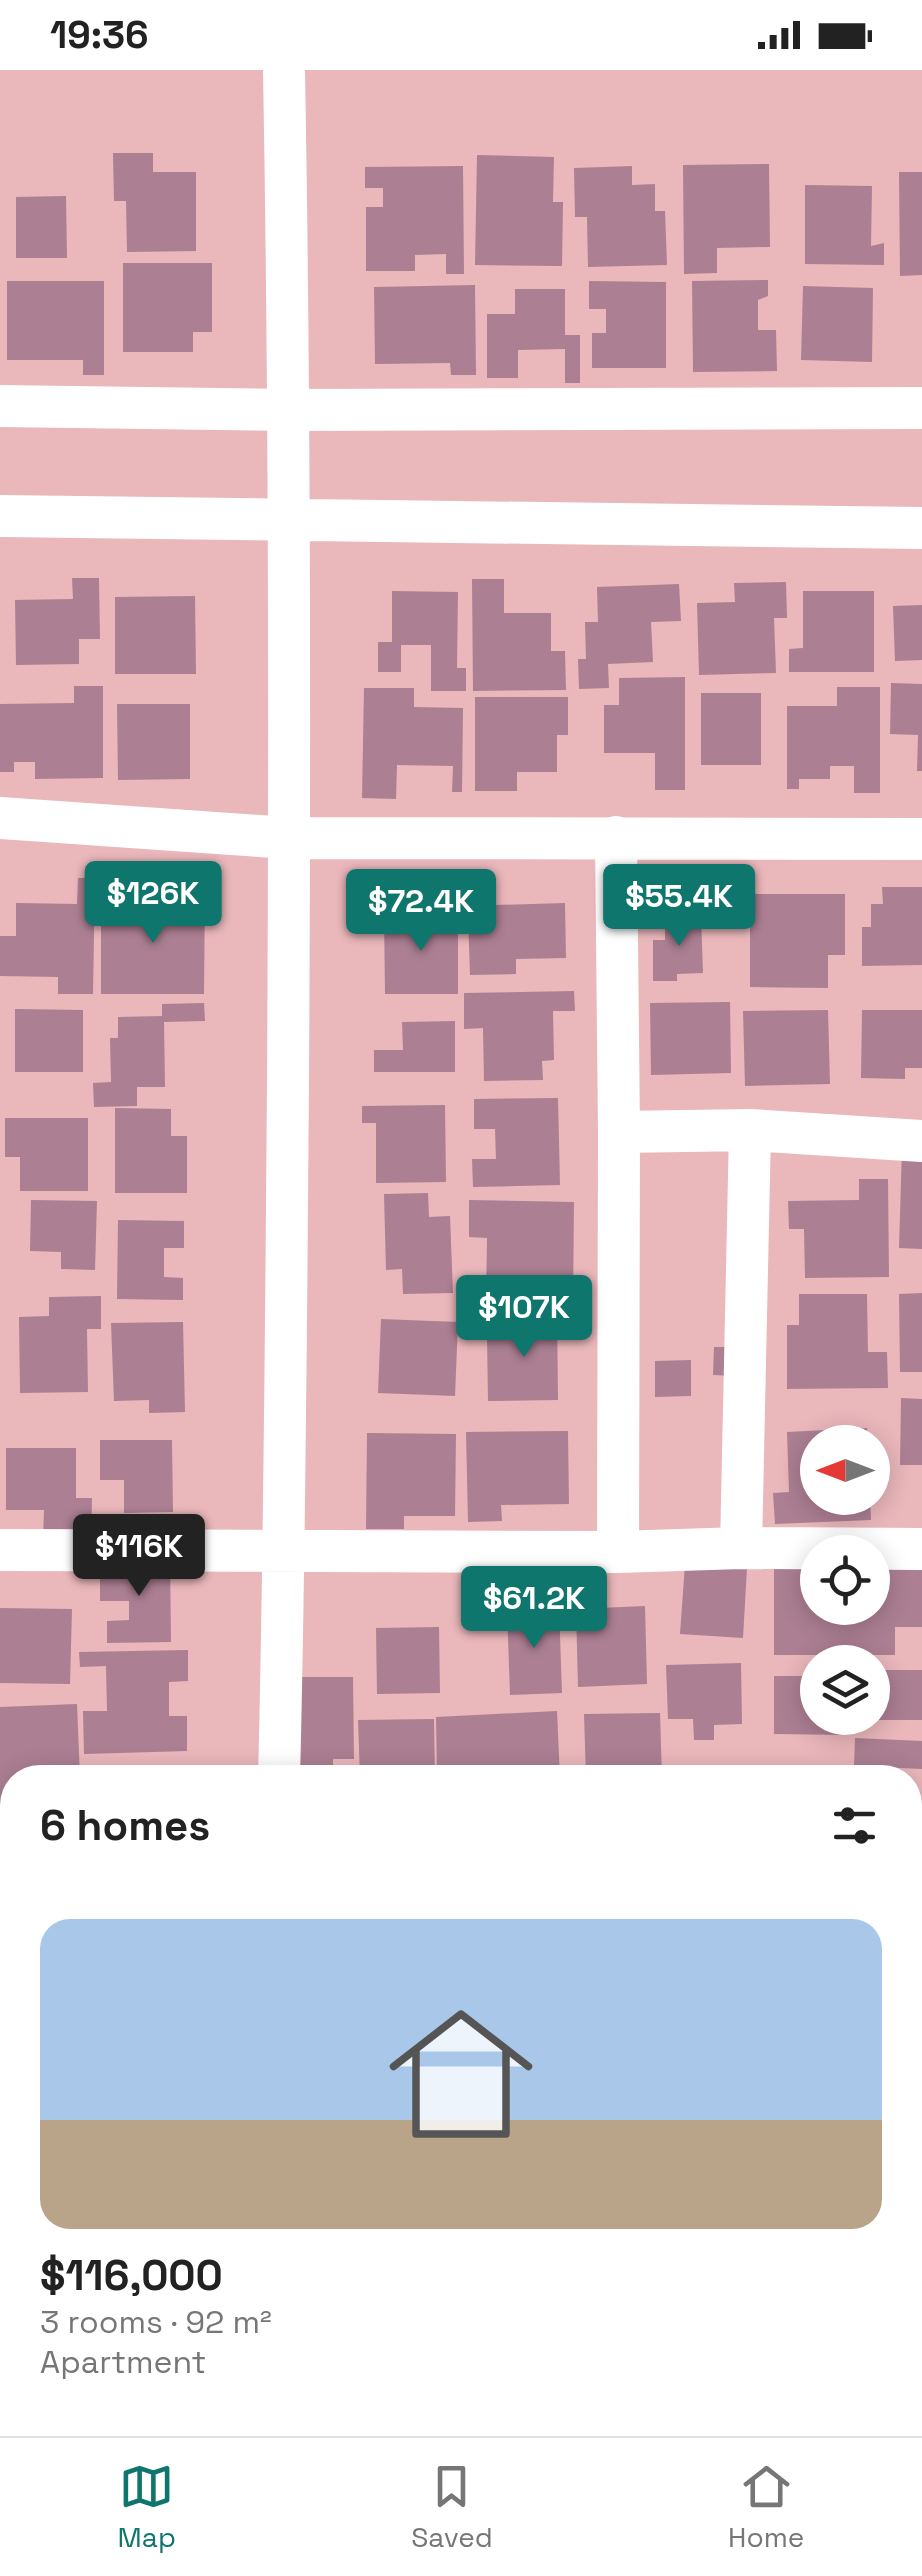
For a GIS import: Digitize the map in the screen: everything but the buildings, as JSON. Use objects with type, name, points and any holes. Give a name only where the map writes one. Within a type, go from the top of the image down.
[{"type":"street","points":[[279,1765],[285,1550],[290,838],[290,410],[284,70]]},
{"type":"street","points":[[0,406],[290,410],[922,408]]},
{"type":"street","points":[[0,516],[922,528]]},
{"type":"street","points":[[0,818],[290,838],[922,839]]},
{"type":"street","points":[[616,837],[618,1552]]},
{"type":"street","points":[[619,1132],[750,1130],[922,1141]]},
{"type":"street","points":[[740,1548],[750,1130]]},
{"type":"street","points":[[0,1550],[922,1549]]}]
